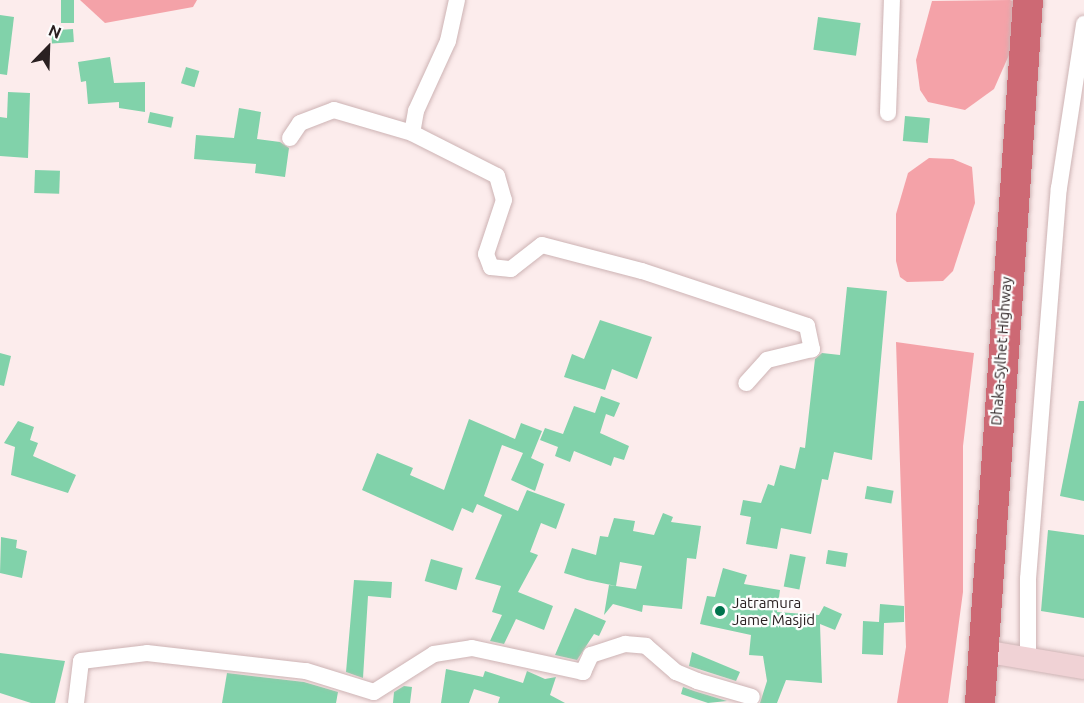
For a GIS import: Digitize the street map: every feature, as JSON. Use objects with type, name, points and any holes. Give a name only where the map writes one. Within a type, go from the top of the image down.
[{"type":"highway","name":"Dhaka-Sylhet Highway","points":[[981,703],[1028,0]]},
{"type":"street","points":[[412,133],[416,111],[448,41],[457,0]]},
{"type":"street","points":[[888,113],[892,0]]},
{"type":"street","points":[[1028,658],[1028,579],[1059,188],[1079,73],[1084,24]]},
{"type":"street","points":[[290,138],[300,123],[334,110],[412,133],[497,176],[504,200],[486,254],[491,267],[511,269],[542,245],[642,271],[807,326],[812,349],[767,360],[746,383]]},
{"type":"street","points":[[76,703],[81,661],[147,653],[306,671],[374,692],[434,654],[472,648],[583,672],[591,655],[625,644],[646,646],[676,672],[697,681],[752,697]]},
{"type":"street","points":[[983,651],[1084,668]]},
{"type":"shaded area","points":[[80,0],[197,0],[193,7],[105,23]]},
{"type":"shaded area","points":[[1010,0],[1015,2],[1012,48],[994,89],[965,110],[928,102],[920,90],[916,60],[932,1]]},
{"type":"shaded area","points":[[929,158],[953,159],[972,167],[975,203],[953,271],[943,281],[907,282],[900,277],[896,261],[896,214],[908,173]]},
{"type":"shaded area","points":[[896,342],[974,353],[963,446],[963,592],[948,703],[897,703],[906,647]]},
{"type":"building","points":[[61,0],[74,0],[74,23],[61,23]]},
{"type":"building","points":[[0,15],[14,17],[7,75],[0,74]]},
{"type":"building","points":[[818,17],[861,23],[856,56],[813,50]]},
{"type":"building","points":[[73,29],[74,42],[52,44],[51,31]]},
{"type":"building","points":[[110,57],[114,83],[145,82],[145,112],[119,108],[119,102],[88,104],[86,81],[81,82],[78,62]]},
{"type":"building","points":[[186,67],[199,71],[194,87],[181,83]]},
{"type":"building","points":[[8,92],[30,93],[28,158],[0,156],[0,117],[7,118]]},
{"type":"building","points":[[239,108],[261,112],[257,139],[280,142],[289,148],[285,177],[255,173],[256,164],[194,159],[196,135],[234,138]]},
{"type":"building","points":[[150,112],[173,117],[171,128],[148,123]]},
{"type":"building","points":[[905,116],[930,118],[928,143],[903,141]]},
{"type":"building","points":[[35,170],[60,171],[59,194],[34,193]]},
{"type":"building","points":[[847,287],[887,291],[872,460],[834,452],[828,480],[822,479],[811,534],[781,528],[777,549],[746,544],[751,517],[740,515],[743,500],[761,503],[768,484],[774,486],[780,465],[795,469],[800,447],[805,448],[815,359],[822,353],[840,355]]},
{"type":"building","points":[[600,320],[652,337],[637,379],[612,369],[605,390],[564,377],[572,354],[584,359]]},
{"type":"building","points":[[0,353],[11,356],[4,386],[0,385]]},
{"type":"building","points":[[601,396],[620,403],[614,417],[606,414],[600,433],[629,446],[624,460],[614,457],[611,466],[574,451],[570,462],[555,456],[558,447],[540,440],[545,428],[563,434],[574,406],[595,413]]},
{"type":"building","points":[[1079,401],[1084,401],[1084,501],[1060,496]]},
{"type":"building","points":[[469,419],[515,439],[521,423],[542,431],[531,458],[544,464],[535,491],[511,480],[523,453],[502,445],[484,496],[518,511],[527,490],[565,504],[556,529],[541,523],[530,552],[538,555],[518,592],[553,606],[544,630],[516,619],[504,644],[490,641],[502,615],[492,612],[501,586],[475,579],[502,515],[477,504],[473,513],[462,508],[453,531],[362,490],[377,453],[413,468],[410,475],[444,490]]},
{"type":"building","points":[[18,421],[34,427],[30,440],[38,443],[33,456],[76,475],[68,493],[11,475],[15,447],[4,443]]},
{"type":"building","points":[[867,486],[894,491],[891,503],[865,499]]},
{"type":"building","points":[[663,513],[673,517],[671,522],[701,526],[696,559],[687,558],[682,609],[643,605],[642,612],[613,604],[604,615],[609,585],[636,589],[642,566],[620,562],[616,586],[587,580],[564,573],[572,548],[596,555],[600,536],[608,537],[614,518],[635,521],[633,531],[654,535]]},
{"type":"building","points":[[1048,530],[1084,535],[1084,618],[1041,611]]},
{"type":"building","points":[[1,537],[17,540],[16,548],[27,551],[22,578],[0,573]]},
{"type":"building","points":[[828,550],[848,553],[846,567],[826,564]]},
{"type":"building","points":[[790,554],[806,557],[799,589],[784,586]]},
{"type":"building","points":[[431,559],[463,568],[456,590],[425,581]]},
{"type":"building","points":[[723,568],[747,575],[744,584],[780,590],[777,612],[819,615],[824,606],[842,614],[835,630],[820,624],[822,683],[786,680],[777,703],[760,703],[767,681],[763,656],[749,655],[751,635],[700,624],[707,596],[715,597]]},
{"type":"building","points":[[354,580],[392,582],[391,598],[368,596],[363,678],[346,672]]},
{"type":"building","points":[[880,604],[904,606],[904,622],[884,623],[883,655],[862,654],[863,621],[879,622]]},
{"type":"building","points":[[575,608],[606,621],[599,636],[594,634],[577,660],[555,655]]},
{"type":"building","points":[[692,652],[740,672],[736,681],[689,666]]},
{"type":"building","points":[[0,653],[65,661],[55,703],[31,703],[0,693]]},
{"type":"building","points":[[446,669],[483,677],[485,671],[523,683],[527,671],[545,679],[556,677],[550,695],[565,703],[498,703],[500,697],[474,689],[469,703],[441,703]]},
{"type":"building","points":[[227,673],[304,682],[338,692],[336,703],[222,703]]},
{"type":"building","points":[[404,686],[412,687],[410,703],[393,703],[394,692]]},
{"type":"building","points":[[683,687],[727,701],[708,703],[681,694]]},
{"type":"place","name":"Jatramura Jame Masjid","points":[[720,611]]}]
